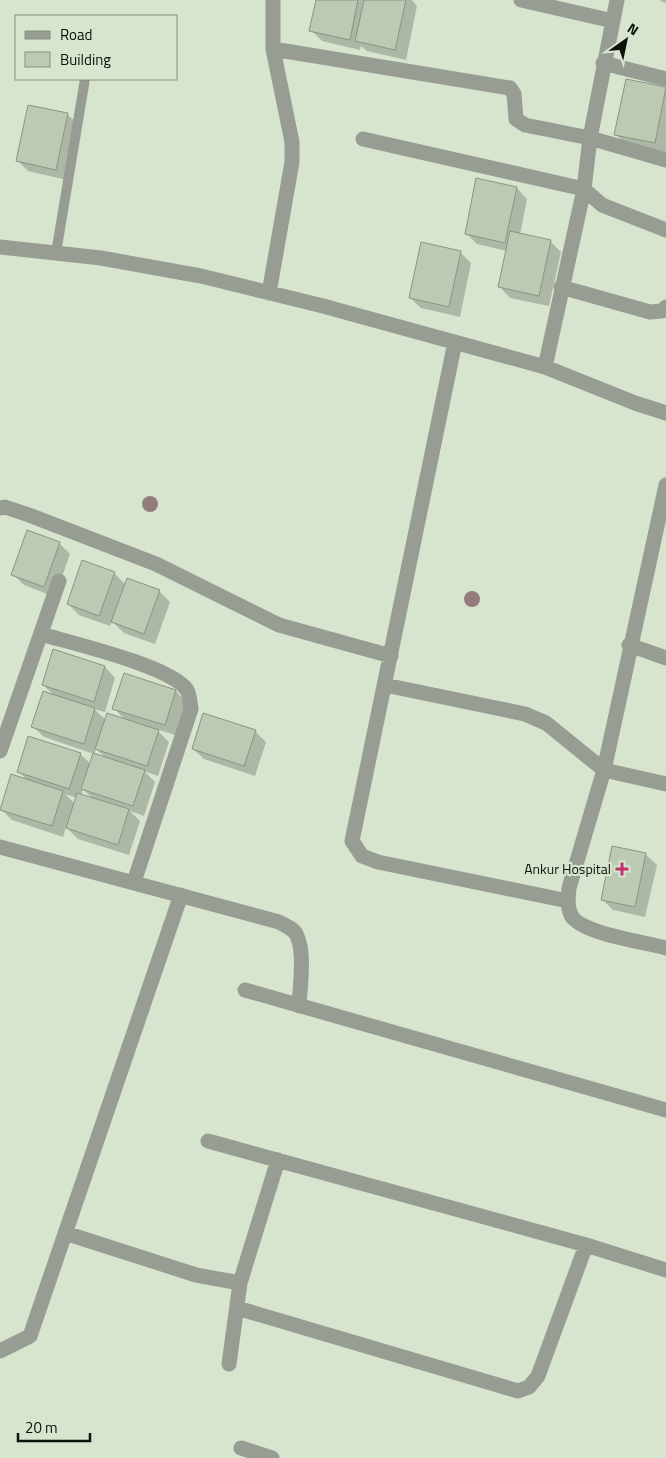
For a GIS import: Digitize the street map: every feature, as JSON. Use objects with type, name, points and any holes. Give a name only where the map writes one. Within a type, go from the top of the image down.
[{"type":"street","points":[[269,292],[292,162],[292,142],[274,49],[273,0]]},
{"type":"street","points":[[521,0],[613,21]]},
{"type":"street","points":[[545,367],[584,189],[590,138],[603,63],[617,0]]},
{"type":"street","points":[[274,49],[419,71],[510,88],[514,94],[516,119],[525,125],[590,138],[666,160]]},
{"type":"street","points":[[603,63],[666,79]]},
{"type":"street","points":[[363,139],[584,189],[602,205],[666,230]]},
{"type":"street","points":[[0,247],[101,258],[202,276],[269,292],[545,367],[635,403],[666,413]]},
{"type":"street","points":[[561,287],[650,312],[662,311],[666,308]]},
{"type":"street","points":[[455,342],[352,841],[362,856],[378,862],[568,902]]},
{"type":"street","points":[[666,485],[629,645],[604,770],[569,888],[568,902],[572,916],[586,928],[666,948]]},
{"type":"street","points":[[0,508],[5,507],[30,515],[156,564],[280,625],[391,656]]},
{"type":"street","points":[[0,751],[60,580]]},
{"type":"street","points":[[41,634],[145,666],[171,676],[187,691],[191,709],[134,882]]},
{"type":"street","points":[[629,645],[666,658]]},
{"type":"street","points":[[385,685],[525,714],[546,724],[604,770],[666,784]]},
{"type":"street","points":[[0,847],[279,922],[293,930],[298,936],[300,952],[299,1006]]},
{"type":"street","points":[[0,1351],[30,1336],[181,895]]},
{"type":"street","points":[[245,990],[666,1110]]},
{"type":"street","points":[[208,1141],[586,1245],[666,1270]]},
{"type":"street","points":[[229,1364],[240,1283],[278,1160]]},
{"type":"street","points":[[66,1233],[160,1265],[196,1275],[240,1283]]},
{"type":"street","points":[[236,1308],[518,1391],[529,1387],[538,1376],[586,1245]]},
{"type":"street","points":[[241,1448],[272,1458]]},
{"type":"lane","points":[[56,253],[85,80]]},
{"type":"building","points":[[316,0],[358,0],[350,40],[309,31]]},
{"type":"building","points":[[364,0],[406,0],[395,50],[355,41]]},
{"type":"building","points":[[626,79],[666,87],[655,143],[614,135]]},
{"type":"building","points":[[28,105],[68,113],[56,170],[16,161]]},
{"type":"building","points":[[476,178],[517,187],[505,243],[465,234]]},
{"type":"building","points":[[510,231],[551,240],[539,296],[498,287]]},
{"type":"building","points":[[421,242],[461,251],[449,307],[409,298]]},
{"type":"building","points":[[27,530],[60,542],[44,587],[11,575]]},
{"type":"building","points":[[82,560],[115,572],[99,616],[67,604]]},
{"type":"building","points":[[127,578],[160,590],[144,634],[111,622]]},
{"type":"building","points":[[53,649],[105,666],[94,702],[42,685]]},
{"type":"building","points":[[124,673],[176,690],[165,725],[112,709]]},
{"type":"building","points":[[43,691],[95,708],[84,744],[31,727]]},
{"type":"building","points":[[107,713],[159,730],[147,766],[95,749]]},
{"type":"building","points":[[203,713],[256,730],[244,766],[192,749]]},
{"type":"building","points":[[28,736],[81,753],[69,789],[17,772]]},
{"type":"building","points":[[93,753],[145,770],[133,806],[81,789]]},
{"type":"building","points":[[11,774],[63,791],[52,826],[0,810]]},
{"type":"building","points":[[77,793],[129,809],[118,845],[66,828]]},
{"type":"building","points":[[612,846],[646,853],[635,907],[601,900]]},
{"type":"place","name":"Ankur Hospital","points":[[622,869]]}]
